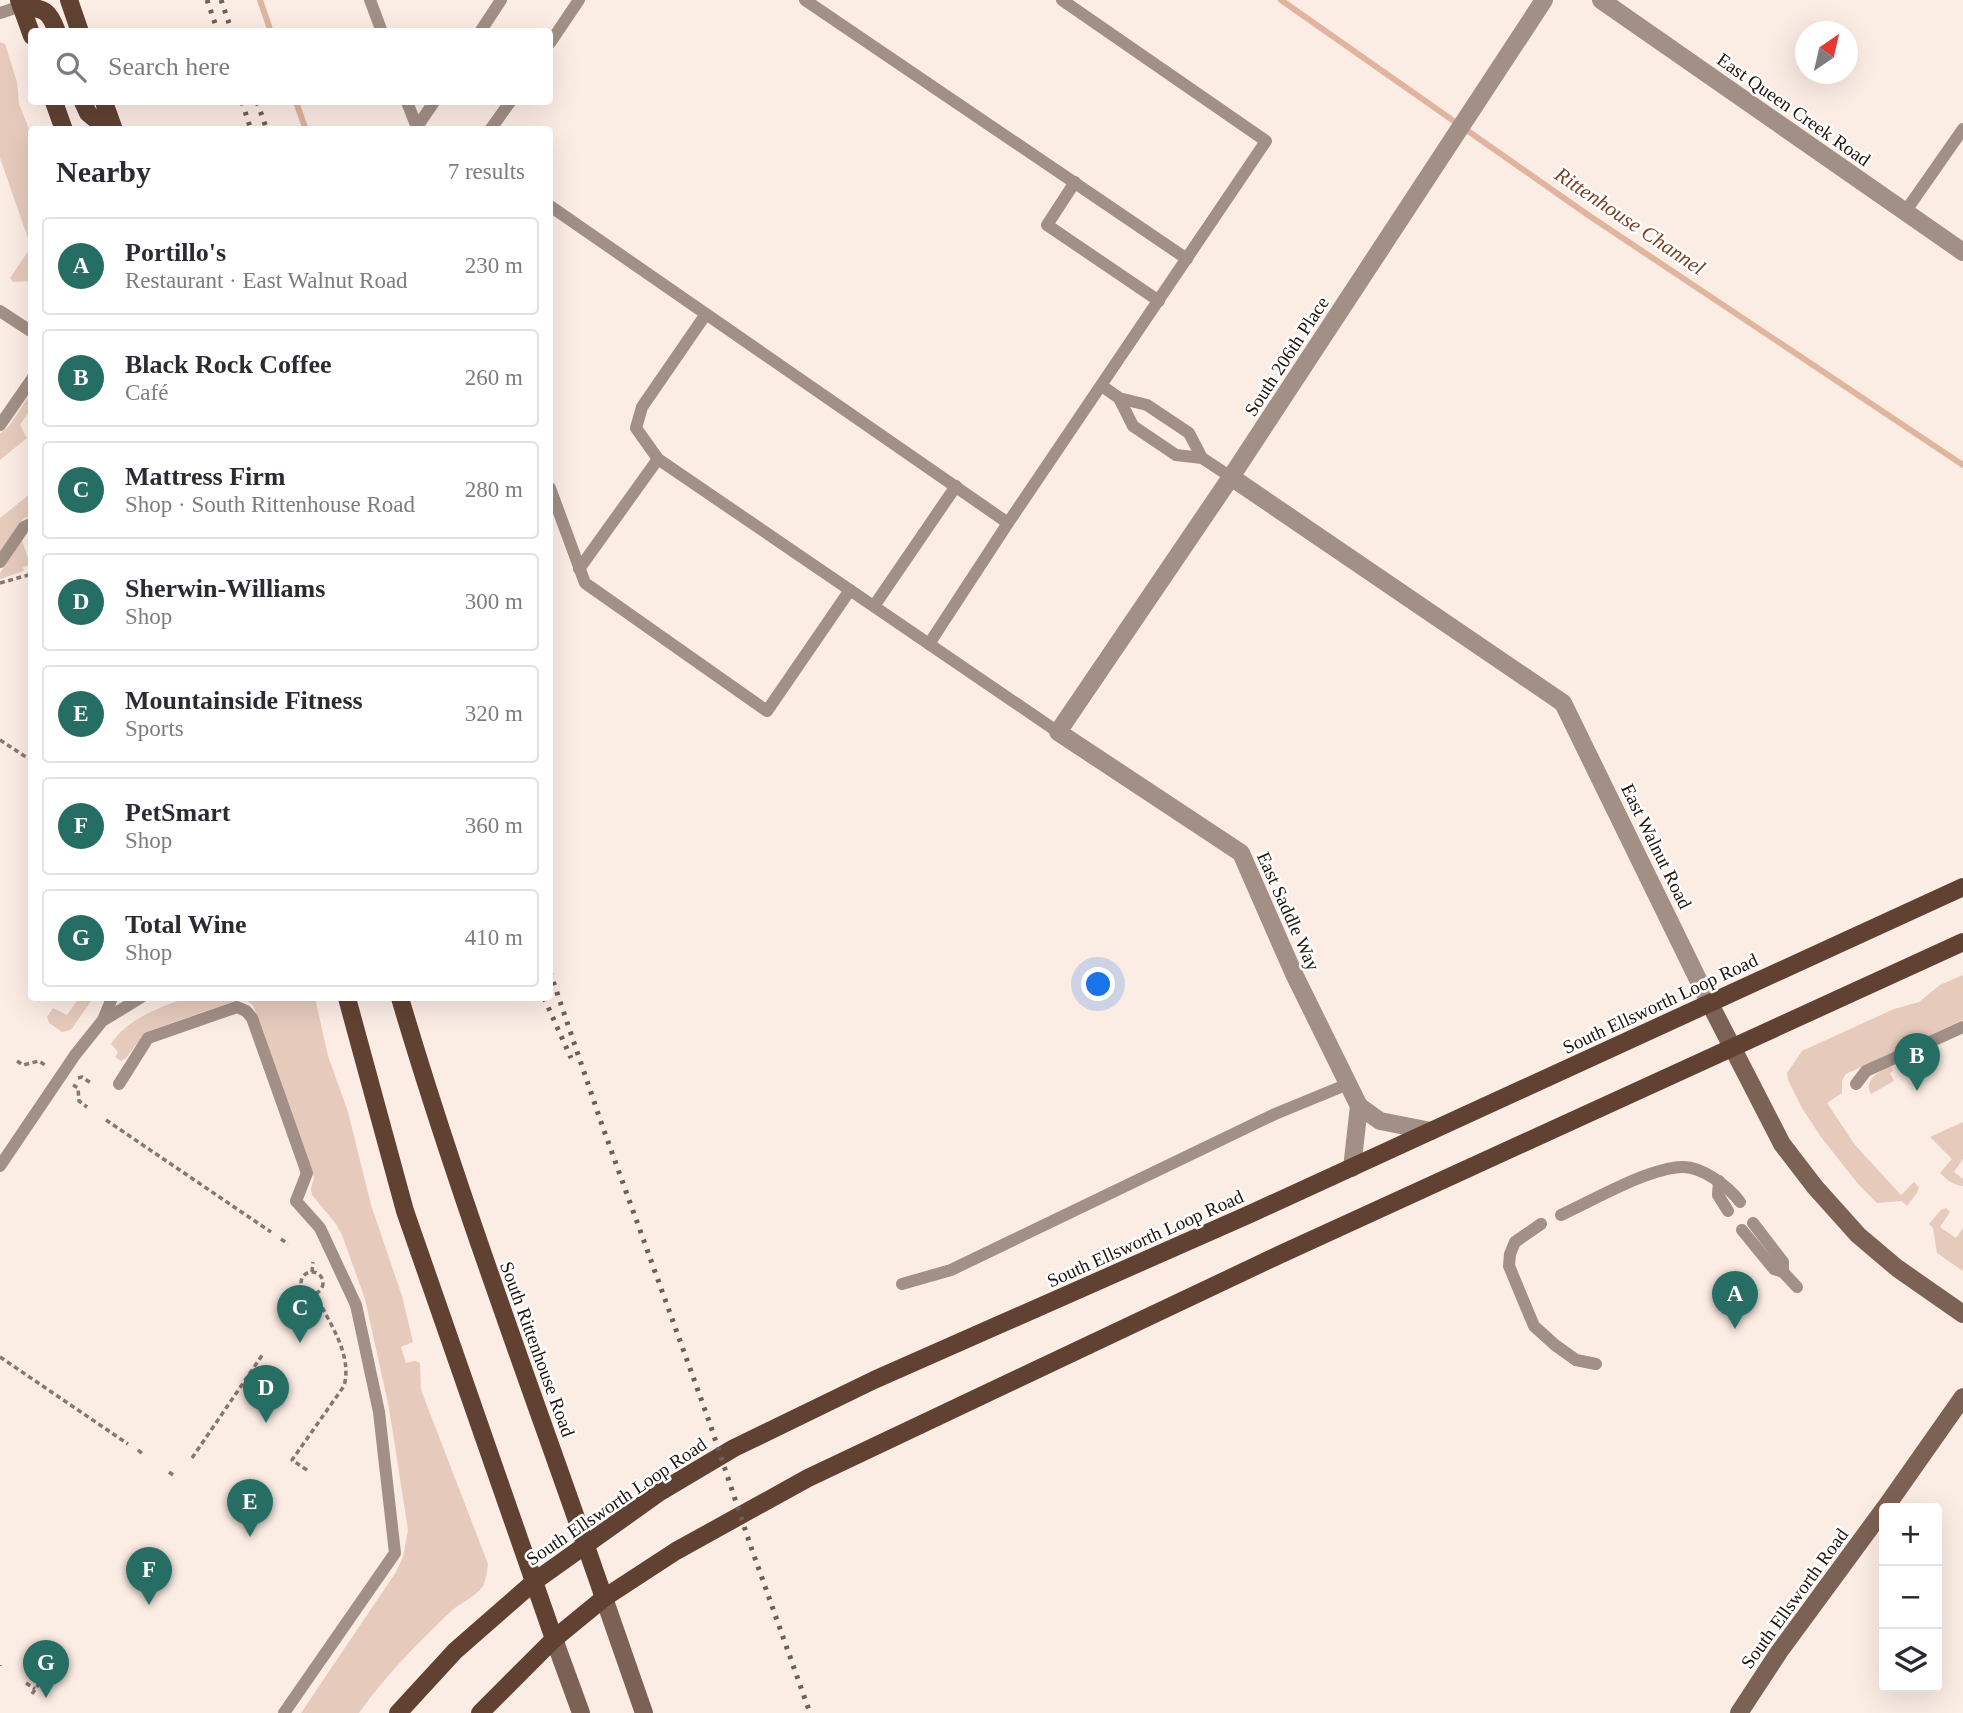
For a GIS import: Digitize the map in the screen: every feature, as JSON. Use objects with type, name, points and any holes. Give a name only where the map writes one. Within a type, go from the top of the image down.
[{"type":"main road","points":[[69,0],[79,28]]},
{"type":"main road","points":[[20,3],[46,11],[56,28]]},
{"type":"main road","points":[[20,3],[29,28]]},
{"type":"main road","points":[[55,105],[63,126]]},
{"type":"main road","points":[[84,105],[88,113],[103,126]]},
{"type":"main road","points":[[105,105],[113,126]]},
{"type":"main road","name":"South Ellsworth Loop Road","points":[[398,1713],[456,1651],[535,1581],[660,1492],[734,1448],[874,1380],[1352,1168],[1963,887]]},
{"type":"main road","points":[[480,1713],[554,1639],[604,1598],[676,1551],[808,1478],[1279,1255],[1963,942]]},
{"type":"main road","points":[[348,1001],[405,1211],[554,1639]]},
{"type":"main road","name":"South Rittenhouse Road","points":[[401,1001],[431,1104],[482,1258],[604,1598]]},
{"type":"street","name":"South 206th Place","points":[[1058,732],[1231,477],[1544,0]]},
{"type":"street","name":"East Queen Creek Road","points":[[1601,0],[1963,251]]},
{"type":"street","name":"East Walnut Road","points":[[1231,477],[1563,702],[1710,1004],[1782,1144],[1815,1187],[1858,1235],[1897,1268],[1963,1314]]},
{"type":"street","name":"East Saddle Way","points":[[1058,732],[1241,853],[1294,974],[1359,1106]]},
{"type":"street","points":[[1352,1168],[1359,1106],[1380,1121],[1431,1131]]},
{"type":"street","name":"South Ellsworth Road","points":[[1888,1503],[1963,1397]]},
{"type":"street","name":"South Ellsworth Road","points":[[1739,1713],[1779,1652],[1879,1516]]},
{"type":"street","name":"South Rittenhouse Road","points":[[604,1598],[644,1713]]},
{"type":"street","points":[[554,1639],[581,1713]]},
{"type":"lane","points":[[370,0],[380,28]]},
{"type":"lane","points":[[483,28],[501,0]]},
{"type":"lane","points":[[553,39],[579,0]]},
{"type":"lane","points":[[805,0],[1187,259]]},
{"type":"lane","points":[[929,644],[1266,141],[1062,0]]},
{"type":"lane","points":[[0,13],[20,3]]},
{"type":"lane","points":[[408,105],[416,126]]},
{"type":"lane","points":[[418,126],[432,105]]},
{"type":"lane","points":[[493,126],[508,105]]},
{"type":"lane","points":[[1905,212],[1963,129]]},
{"type":"lane","points":[[1074,182],[1047,225],[1159,301]]},
{"type":"lane","points":[[553,207],[1008,523]]},
{"type":"lane","points":[[0,311],[28,329]]},
{"type":"lane","points":[[706,314],[642,407],[636,428],[658,459],[1058,732]]},
{"type":"lane","points":[[0,425],[28,385]]},
{"type":"lane","points":[[1102,386],[1119,398],[1147,405],[1189,433],[1202,458]]},
{"type":"lane","points":[[1119,398],[1133,426],[1176,455],[1202,458],[1231,477]]},
{"type":"lane","points":[[579,569],[658,459]]},
{"type":"lane","points":[[874,606],[956,486]]},
{"type":"lane","points":[[553,496],[585,583],[767,711],[850,590]]},
{"type":"lane","points":[[0,562],[28,525]]},
{"type":"lane","points":[[0,1166],[75,1055],[103,1020],[111,1001]]},
{"type":"lane","points":[[103,1020],[135,1001]]},
{"type":"lane","points":[[119,1084],[148,1038],[237,1007],[246,1011],[251,1018],[307,1173],[296,1201],[320,1228],[356,1305],[379,1412],[395,1553],[285,1713]]},
{"type":"lane","points":[[1856,1084],[1866,1071],[1963,1027]]},
{"type":"lane","points":[[902,1283],[951,1270],[1275,1114],[1348,1084]]},
{"type":"lane","points":[[1561,1214],[1649,1175],[1684,1167],[1719,1181],[1731,1189],[1740,1202]]},
{"type":"lane","points":[[1719,1181],[1718,1195],[1728,1211]]},
{"type":"lane","points":[[1541,1224],[1515,1242],[1509,1266],[1534,1326],[1576,1360],[1596,1364]]},
{"type":"lane","points":[[1748,1227],[1774,1269],[1783,1272],[1797,1287]]},
{"type":"path","points":[[0,583],[28,575]]},
{"type":"path","points":[[0,740],[28,758]]},
{"type":"path","points":[[17,1061],[23,1065],[38,1062],[46,1066]]},
{"type":"path","points":[[87,1107],[79,1101],[78,1088],[72,1084],[80,1077],[91,1083]]},
{"type":"path","points":[[106,1120],[271,1232]]},
{"type":"path","points":[[281,1239],[288,1244]]},
{"type":"path","points":[[312,1272],[313,1262]]},
{"type":"path","points":[[312,1272],[319,1275],[321,1288],[316,1293],[304,1293],[301,1279],[312,1272]]},
{"type":"path","points":[[307,1470],[292,1460],[344,1386],[346,1377],[341,1343],[316,1293]]},
{"type":"path","points":[[192,1458],[263,1354]]},
{"type":"path","points":[[0,1357],[128,1444]]},
{"type":"path","points":[[138,1450],[144,1455]]},
{"type":"path","points":[[26,1683],[34,1692],[43,1678]]},
{"type":"shaded area","points":[[0,42],[5,44],[17,82],[19,104],[28,126],[28,238],[0,158]]},
{"type":"shaded area","points":[[28,251],[28,281],[13,282],[10,278]]},
{"type":"shaded area","points":[[28,398],[28,413],[20,425],[27,438],[0,460],[0,434],[9,426]]},
{"type":"shaded area","points":[[28,495],[28,517],[24,518],[0,553],[0,518]]},
{"type":"shaded area","points":[[22,540],[28,566],[23,567],[24,571],[0,579],[0,573]]},
{"type":"shaded area","points":[[1963,975],[1963,1020],[1846,1074],[1842,1080],[1842,1093],[1827,1103],[1855,1145],[1901,1195],[1914,1182],[1919,1187],[1907,1206],[1902,1201],[1877,1203],[1821,1137],[1802,1108],[1787,1073],[1802,1051],[1894,1009],[1919,1002],[1940,985]]},
{"type":"shaded area","points":[[77,1001],[91,1001],[71,1030],[62,1032],[49,1023],[47,1017],[53,1008],[67,1015]]},
{"type":"shaded area","points":[[178,1001],[235,1001],[146,1032],[126,1058],[121,1061],[115,1057],[118,1052],[111,1044],[118,1035],[155,1010]]},
{"type":"shaded area","points":[[247,1001],[316,1001],[328,1056],[348,1112],[371,1205],[402,1296],[413,1342],[401,1347],[406,1363],[420,1363],[421,1390],[488,1564],[485,1581],[480,1590],[453,1609],[425,1637],[390,1673],[359,1713],[301,1713],[396,1572],[403,1557],[408,1530],[389,1408],[365,1299],[342,1235],[312,1195],[314,1177],[253,1005]]},
{"type":"shaded area","points":[[1891,1066],[1893,1071],[1890,1073],[1894,1081],[1871,1094],[1871,1080]]},
{"type":"shaded area","points":[[1963,1122],[1963,1159],[1954,1172],[1963,1179],[1963,1186],[1950,1182],[1940,1173],[1952,1159],[1930,1137]]},
{"type":"shaded area","points":[[1946,1208],[1950,1212],[1940,1227],[1956,1238],[1963,1228],[1963,1271],[1937,1253],[1933,1228],[1929,1224]]},
{"type":"waterway","points":[[260,0],[270,28]]},
{"type":"waterway","name":"Rittenhouse Channel","points":[[1281,0],[1588,215],[1963,465]]},
{"type":"waterway","points":[[297,105],[305,126]]},
{"type":"railway","points":[[207,0],[217,28]]},
{"type":"railway","points":[[221,0],[231,28]]},
{"type":"railway","points":[[243,105],[250,126]]},
{"type":"railway","points":[[258,105],[266,126]]},
{"type":"railway","points":[[553,981],[810,1713]]},
{"type":"railway","points":[[545,1001],[571,1058]]},
{"type":"place","name":"Black Rock Coffee","points":[[1917,1091]]},
{"type":"place","name":"Portillo's","points":[[1735,1329]]},
{"type":"place","name":"Mattress Firm","points":[[300,1343]]},
{"type":"place","name":"Sherwin-Williams","points":[[266,1423]]},
{"type":"place","name":"Mountainside Fitness","points":[[250,1537]]},
{"type":"place","name":"PetSmart","points":[[149,1605]]},
{"type":"place","name":"Total Wine","points":[[46,1698]]}]
